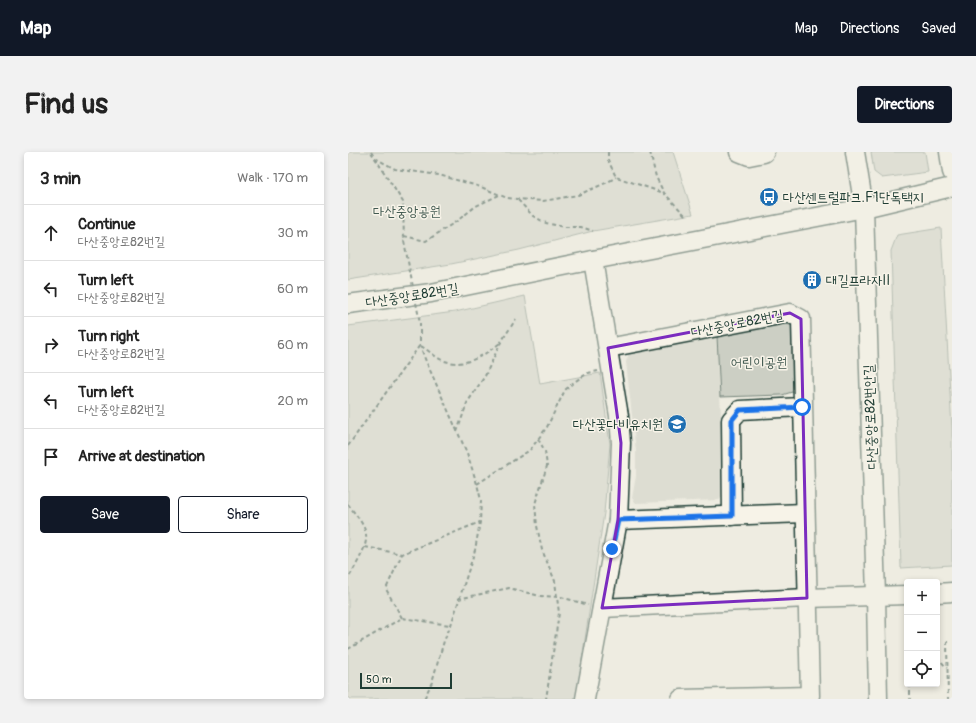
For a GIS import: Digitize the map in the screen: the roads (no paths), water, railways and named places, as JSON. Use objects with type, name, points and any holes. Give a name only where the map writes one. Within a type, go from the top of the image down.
[{"type":"street","points":[[739,152],[749,156],[765,152]]},
{"type":"street","points":[[855,152],[864,208]]},
{"type":"street","points":[[948,152],[952,172]]},
{"type":"street","name":"다산중앙로82번길","points":[[348,304],[431,293],[864,208],[952,187]]},
{"type":"street","name":"다산중앙로82번안길","points":[[864,208],[878,699]]},
{"type":"street","points":[[585,699],[618,520],[621,443],[619,416],[593,260]]},
{"type":"street","name":"다산중앙로82번길","points":[[608,348],[790,313],[801,319],[810,698],[681,699]]},
{"type":"street","points":[[732,516],[732,420],[740,410],[802,407]]},
{"type":"street","points":[[618,520],[805,513]]},
{"type":"street","points":[[940,593],[952,592]]},
{"type":"street","points":[[602,608],[807,598],[904,595]]},
{"type":"place","name":"다산센트럴파크.F1단독택지","points":[[769,197]]},
{"type":"place","name":"대길프라자II","points":[[812,280]]},
{"type":"place","name":"다산꽃다비유치원","points":[[677,424]]},
{"type":"park label","name":"다산중앙공원","points":[[407,211]]},
{"type":"park label","name":"어린이공원","points":[[759,362]]}]
